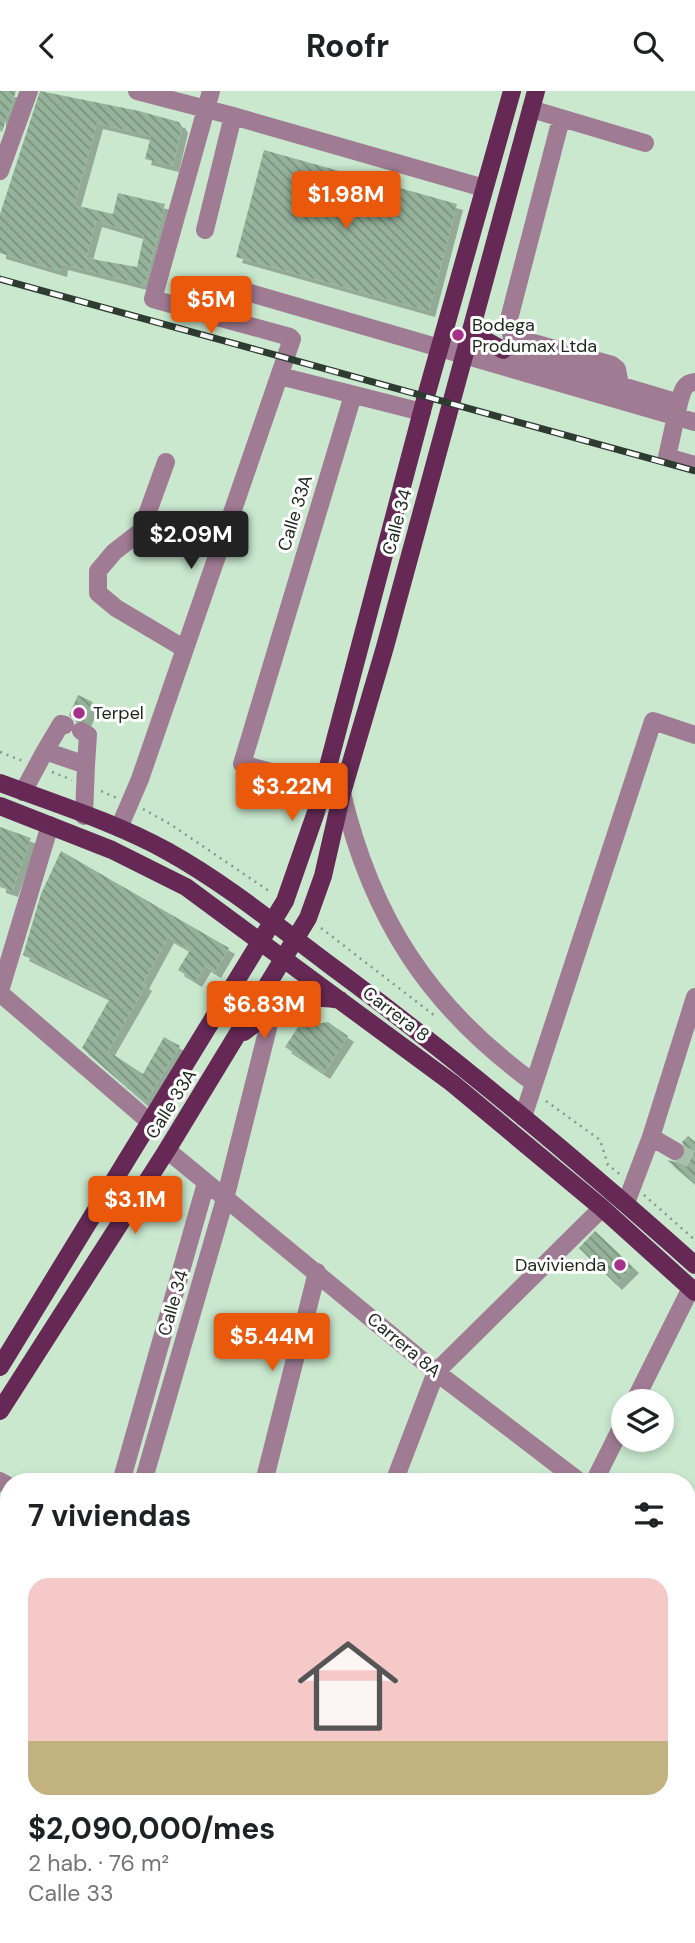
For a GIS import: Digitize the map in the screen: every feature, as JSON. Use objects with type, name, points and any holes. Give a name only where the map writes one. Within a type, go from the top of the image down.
[{"type":"main road","name":"Calle 34","points":[[262,941],[285,901],[316,812],[422,412],[512,91]]},
{"type":"main road","name":"Calle 34","points":[[280,955],[309,918],[323,876],[342,793],[467,348],[532,96]]},
{"type":"main road","points":[[474,320],[485,339],[510,347]]},
{"type":"main road","points":[[361,640],[385,647]]},
{"type":"main road","name":"Carrera 8","points":[[0,783],[119,828],[168,851],[273,923],[463,1066],[626,1203],[695,1265]]},
{"type":"main road","name":"Carrera 8","points":[[0,806],[149,866],[186,887],[452,1083],[602,1208],[693,1290]]},
{"type":"main road","points":[[201,1095],[206,1069],[280,955],[273,923]]},
{"type":"main road","name":"Calle 33A","points":[[0,1367],[262,941]]},
{"type":"main road","name":"Calle 33A","points":[[0,1411],[201,1095],[280,955]]},
{"type":"main road","points":[[234,1039],[272,1012],[306,999],[326,997],[343,1001]]},
{"type":"street","points":[[0,171],[29,91]]},
{"type":"street","points":[[137,91],[208,100],[233,116],[484,188]]},
{"type":"street","points":[[532,96],[561,119],[645,143]]},
{"type":"street","points":[[119,828],[135,791],[292,338],[153,299],[208,100]]},
{"type":"street","points":[[205,230],[233,116]]},
{"type":"street","points":[[510,347],[509,319],[561,119]]},
{"type":"street","points":[[233,288],[442,340],[678,410]]},
{"type":"street","points":[[467,348],[510,347],[620,385],[678,410],[695,422]]},
{"type":"street","points":[[280,376],[422,412]]},
{"type":"street","points":[[695,382],[689,382],[684,387],[667,457],[695,465]]},
{"type":"street","name":"Calle 33A","points":[[322,786],[242,764],[353,395]]},
{"type":"street","points":[[166,462],[141,531],[114,552],[98,571],[98,593],[116,608],[185,649]]},
{"type":"street","points":[[523,1117],[653,721],[695,735]]},
{"type":"street","points":[[23,792],[61,724],[73,728],[88,735],[84,816]]},
{"type":"street","points":[[45,751],[86,765]]},
{"type":"street","points":[[342,793],[370,883],[390,926],[408,956],[460,1021],[503,1061],[534,1083]]},
{"type":"street","points":[[50,825],[0,992],[151,1123]]},
{"type":"street","points":[[626,1203],[651,1137],[695,997]]},
{"type":"street","name":"Calle 34","points":[[147,1473],[225,1199],[272,1012]]},
{"type":"street","points":[[651,1137],[675,1150]]},
{"type":"street","name":"Carrera 8A","points":[[167,1150],[436,1372],[568,1473]]},
{"type":"street","name":"Calle 34","points":[[124,1473],[206,1183]]},
{"type":"street","points":[[397,1473],[436,1372],[602,1208]]},
{"type":"street","points":[[266,1473],[317,1272]]},
{"type":"street","points":[[641,1389],[693,1290]]},
{"type":"street","points":[[145,1403],[165,1409]]},
{"type":"street","points":[[598,1473],[611,1448]]},
{"type":"path","points":[[633,1185],[695,1240]]},
{"type":"building","points":[[0,91],[16,91],[2,132],[0,131]]},
{"type":"building","points":[[40,91],[139,111],[179,122],[182,127],[173,166],[145,159],[151,136],[97,123],[74,205],[113,214],[118,193],[165,204],[145,285],[62,264],[61,271],[0,253],[0,214]],"holes":[[[96,221],[144,235],[137,267],[86,258]]]},
{"type":"building","points":[[264,150],[457,204],[429,311],[236,257]]},
{"type":"building","points":[[78,695],[93,702],[85,721],[76,721],[69,715]]},
{"type":"building","points":[[0,827],[31,838],[12,891],[0,887]]},
{"type":"building","points":[[61,851],[229,948],[215,972],[205,966],[196,981],[178,970],[190,950],[168,937],[143,983],[146,985],[108,1051],[143,1074],[164,1037],[180,1046],[145,1103],[82,1048],[110,998],[23,955],[41,894]]},
{"type":"building","points":[[328,1022],[348,1036],[324,1073],[285,1047],[298,1027]]},
{"type":"building","points":[[688,1136],[695,1142],[695,1184],[667,1160],[676,1162],[684,1157],[686,1150],[682,1142]]},
{"type":"building","points":[[595,1231],[633,1267],[616,1284],[579,1248]]},
{"type":"tunnel","points":[[675,1151],[695,1161]]},
{"type":"railway","points":[[0,279],[695,471]]},
{"type":"place","name":"Bodega Produmax Ltda","points":[[458,335]]},
{"type":"place","name":"Terpel","points":[[79,713]]},
{"type":"place","name":"Davivienda","points":[[620,1265]]}]
